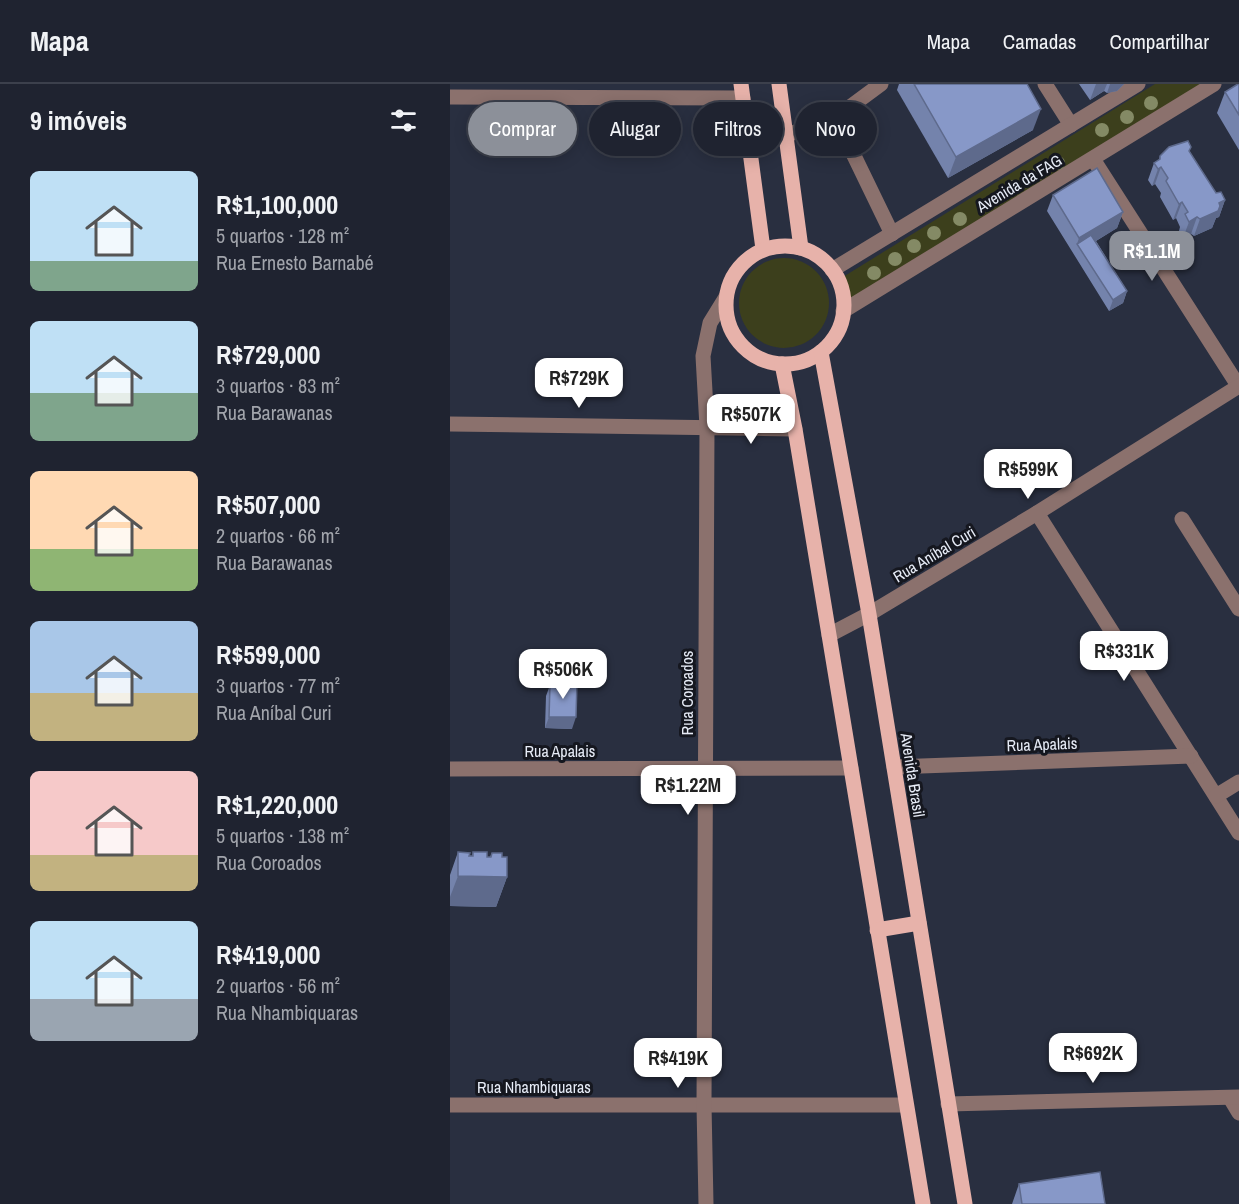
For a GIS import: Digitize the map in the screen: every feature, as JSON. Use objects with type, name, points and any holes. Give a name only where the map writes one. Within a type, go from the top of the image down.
[{"type":"main road","points":[[779,84],[801,248]]},
{"type":"main road","points":[[742,91],[763,249]]},
{"type":"main road","points":[[788,245],[801,248],[818,256],[832,270],[839,282],[843,297],[840,327],[821,352],[809,359],[782,364],[767,361],[753,355],[741,345],[732,332],[727,318],[726,297],[732,276],[751,256],[763,249],[788,245]]},
{"type":"main road","name":"Avenida Brasil","points":[[821,352],[869,614],[964,1204]]},
{"type":"main road","points":[[782,364],[795,429],[923,1204]]},
{"type":"main road","points":[[877,930],[919,923]]},
{"type":"street","points":[[857,102],[881,84]]},
{"type":"street","points":[[1045,84],[1071,125]]},
{"type":"street","name":"Avenida da FAG","points":[[832,270],[1138,84]]},
{"type":"street","name":"Avenida da FAG","points":[[843,312],[1214,84]]},
{"type":"street","points":[[450,97],[742,91]]},
{"type":"street","points":[[786,135],[795,132]]},
{"type":"street","points":[[854,156],[892,234]]},
{"type":"street","points":[[1094,159],[1239,387]]},
{"type":"street","name":"Rua Coroados","points":[[706,1204],[704,1105],[707,427],[703,356],[710,322],[726,297]]},
{"type":"street","name":"Rua Aníbal Curi","points":[[829,635],[869,614],[1037,513],[1239,387]]},
{"type":"street","points":[[450,424],[795,429]]},
{"type":"street","points":[[1037,513],[1216,796],[1233,811],[1239,832]]},
{"type":"street","points":[[1182,519],[1239,609]]},
{"type":"street","name":"Rua Apalais","points":[[894,767],[1191,756]]},
{"type":"street","name":"Rua Apalais","points":[[450,769],[850,768]]},
{"type":"street","points":[[1216,796],[1239,782]]},
{"type":"street","points":[[948,1104],[1234,1098],[1239,1113]]},
{"type":"street","name":"Rua Nhambiquaras","points":[[450,1105],[906,1105]]},
{"type":"green space","points":[[1155,84],[1201,84],[848,305],[843,277]]},
{"type":"green space","points":[[784,258],[801,261],[816,271],[826,286],[829,303],[826,320],[816,335],[801,345],[784,348],[767,345],[752,335],[742,320],[739,303],[742,286],[752,271],[767,261]]},
{"type":"building","points":[[914,84],[1027,84],[1041,109],[956,157]]},
{"type":"building","points":[[1239,84],[1239,115],[1225,92]]},
{"type":"building","points":[[1188,141],[1191,147],[1189,151],[1216,193],[1221,192],[1225,200],[1219,203],[1218,211],[1200,219],[1197,217],[1189,222],[1185,214],[1188,212],[1182,202],[1179,204],[1166,181],[1168,178],[1161,167],[1158,169],[1154,163],[1169,147]]},
{"type":"building","points":[[1097,168],[1123,212],[1079,238],[1053,195]]},
{"type":"building","points":[[1091,235],[1127,291],[1113,300],[1077,244]]},
{"type":"building","points":[[568,681],[577,681],[576,717],[549,717],[550,685],[568,685]]},
{"type":"building","points":[[458,852],[470,853],[469,856],[473,856],[473,852],[487,852],[487,857],[491,857],[492,853],[502,853],[502,857],[507,857],[507,877],[458,876]]},
{"type":"building","points":[[1100,1172],[1105,1204],[1022,1204],[1019,1184]]}]
